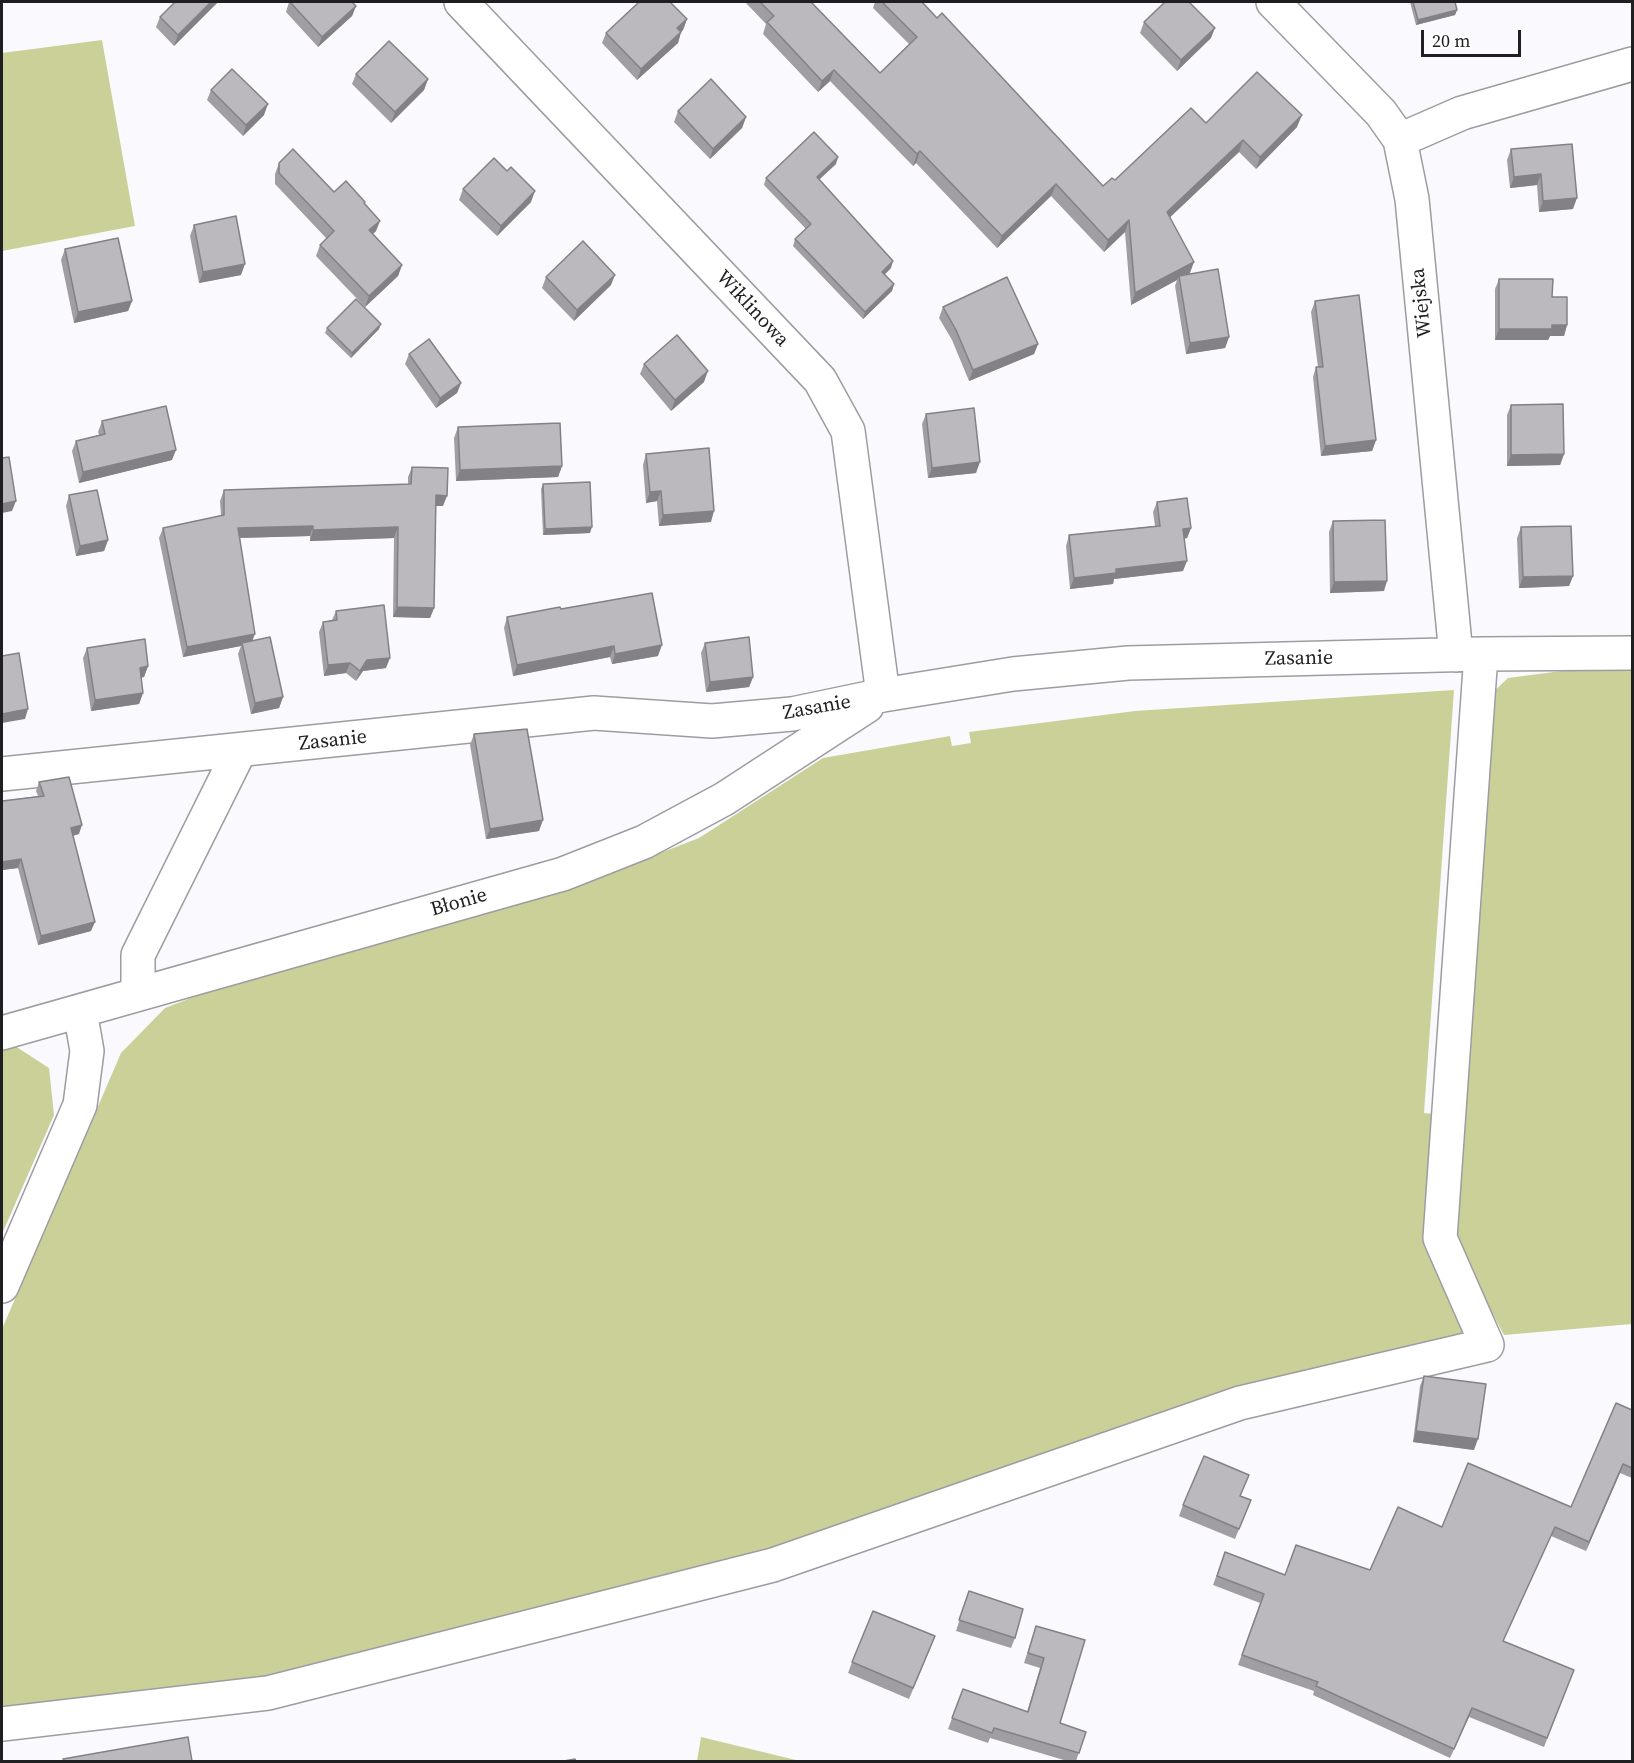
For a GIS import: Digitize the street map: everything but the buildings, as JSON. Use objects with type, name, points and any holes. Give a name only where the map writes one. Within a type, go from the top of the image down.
[{"type":"street","name":"Wiklinowa","points":[[461,2],[820,380],[848,431],[883,695]]},
{"type":"street","name":"Wiejska","points":[[2,1724],[268,1693],[773,1566],[1240,1403],[1487,1345],[1440,1238],[1468,654],[1412,199],[1400,140],[1381,112],[1273,2]]},
{"type":"street","points":[[1400,140],[1462,113],[1632,63]]},
{"type":"street","name":"Zasanie","points":[[2,774],[594,713],[712,721],[792,714],[883,695],[1012,674],[1128,663],[1468,654],[1632,653]]},
{"type":"street","name":"Błonie","points":[[2,1033],[563,874],[644,842],[724,799],[883,695]]},
{"type":"street","points":[[138,994],[138,955],[240,750]]},
{"type":"street","points":[[2,1286],[80,1105],[87,1051],[80,1011]]},
{"type":"green space","points":[[102,40],[135,226],[2,251],[2,53]]},
{"type":"green space","points":[[1632,667],[1632,1324],[1504,1335],[1457,1248],[1469,1334],[765,1557],[310,1671],[2,1713],[2,1329],[121,1053],[165,1008],[230,983],[593,879],[699,838],[823,758],[950,736],[952,746],[971,743],[969,732],[1135,711],[1454,690],[1424,1113],[1459,1116],[1488,697],[1508,678],[1569,670]]},
{"type":"green space","points":[[15,1046],[49,1068],[54,1115],[2,1234],[2,1050]]},
{"type":"green space","points":[[701,1737],[800,1761],[697,1761]]}]
